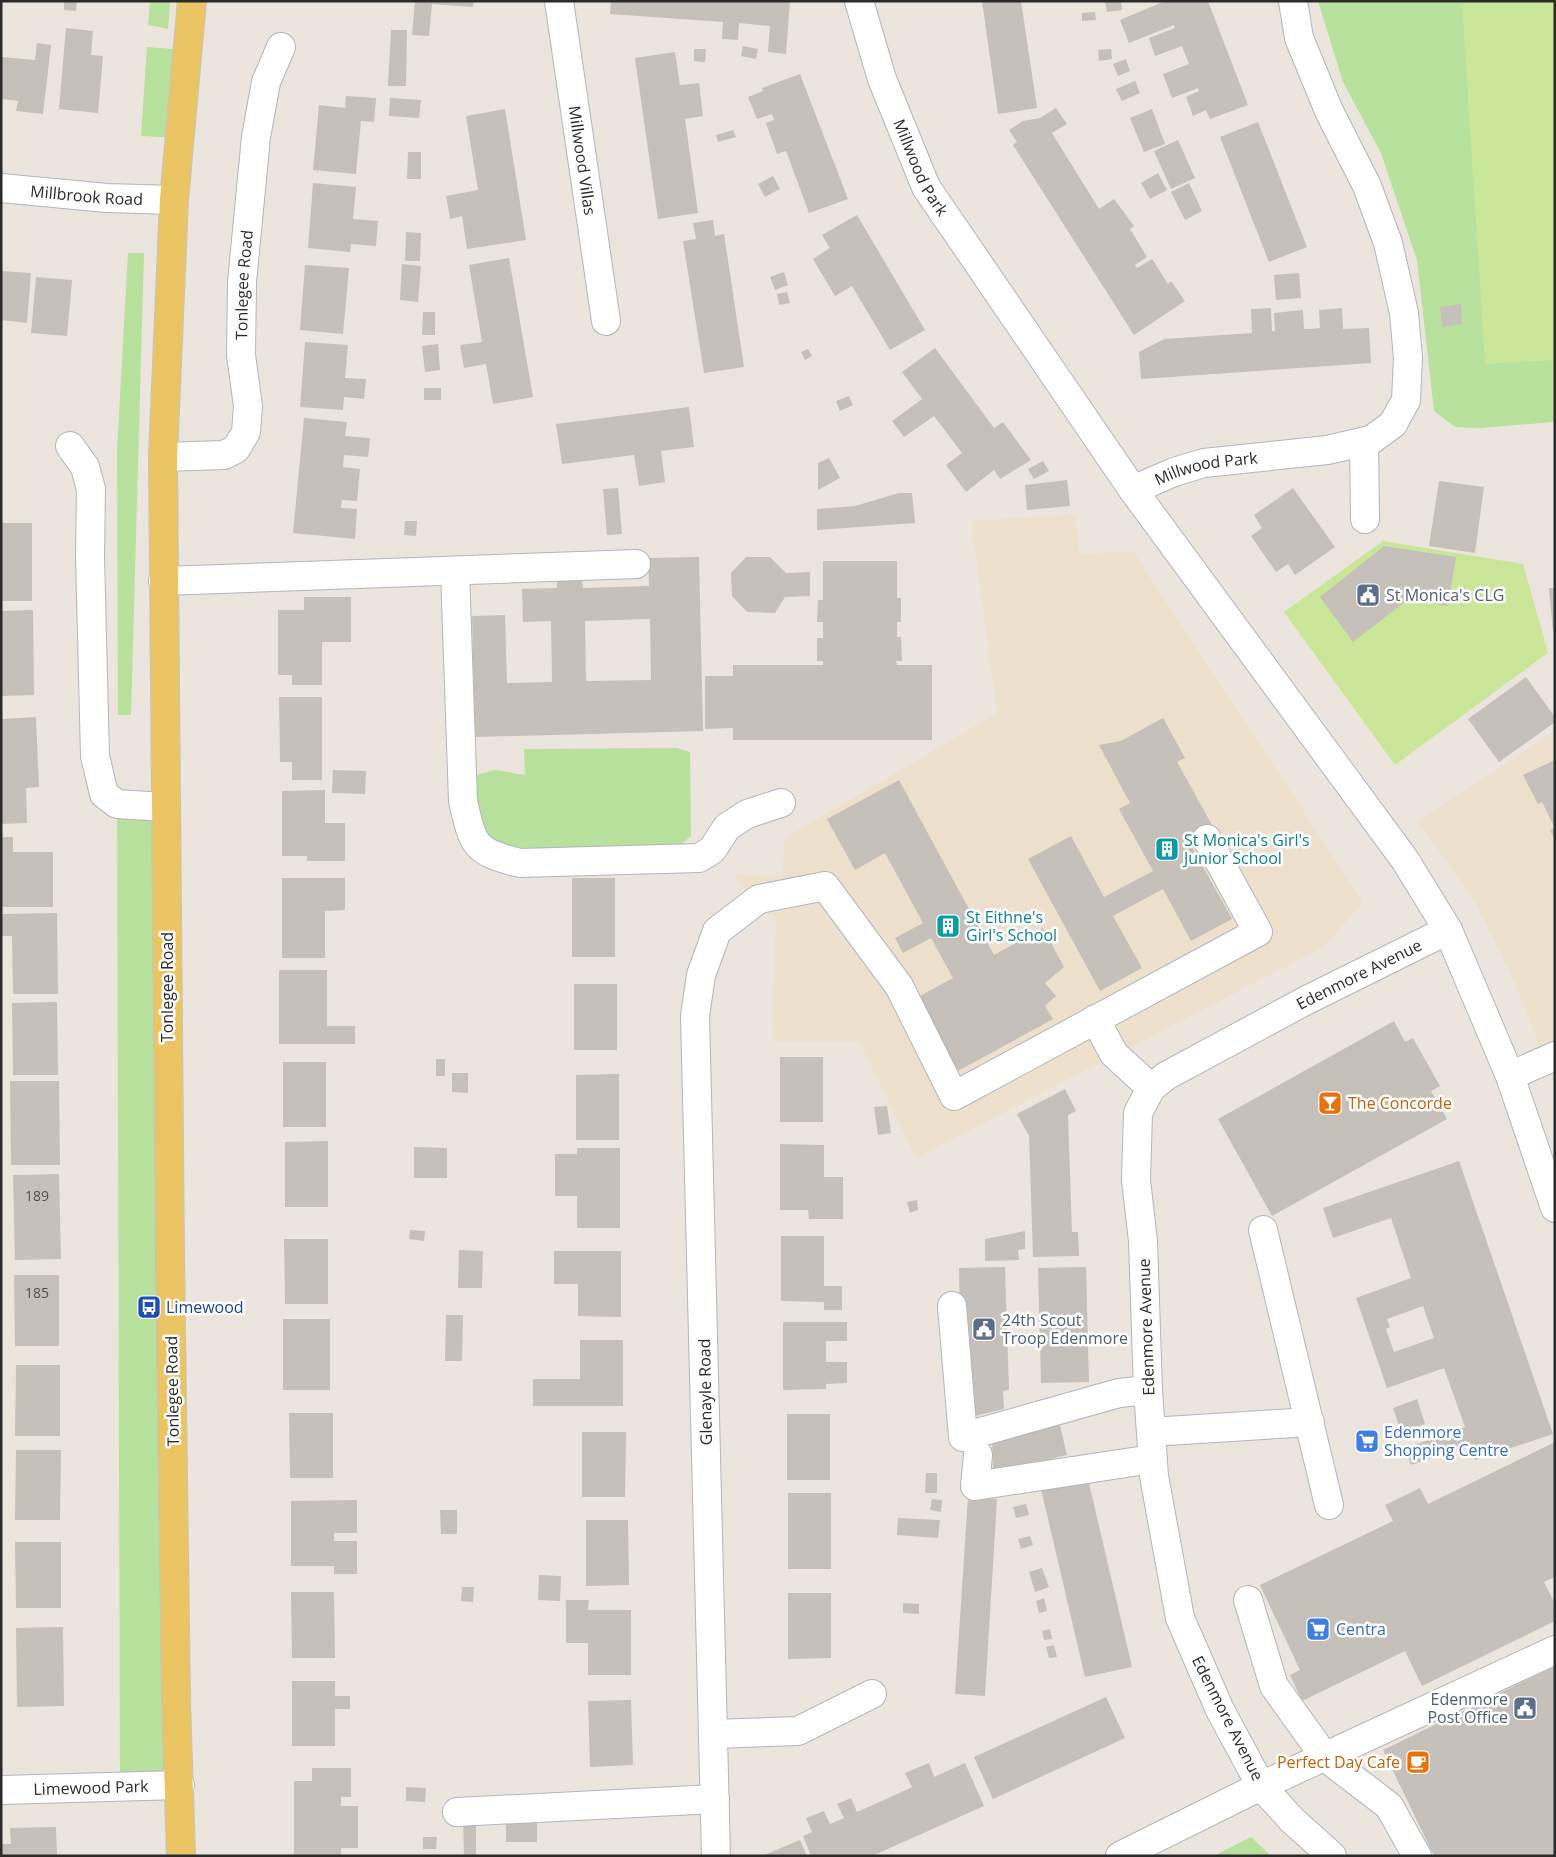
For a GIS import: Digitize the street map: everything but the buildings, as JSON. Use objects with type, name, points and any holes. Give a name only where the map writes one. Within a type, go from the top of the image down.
[{"type":"main road","name":"Tonlegee Road","points":[[181,1856],[176,1701],[165,807],[163,457],[174,200],[192,1]]},
{"type":"street","name":"Millwood Villas","points":[[559,1],[606,321]]},
{"type":"street","name":"Millwood Park","points":[[859,1],[882,79],[926,187],[1133,490],[1174,472],[1204,463],[1327,450],[1371,440],[1393,424],[1406,400],[1408,358],[1404,313],[1385,235],[1367,186],[1329,111],[1300,38],[1293,1]]},
{"type":"street","name":"Tonlegee Road","points":[[163,457],[224,455],[236,449],[246,432],[248,406],[241,355],[243,273],[256,137],[266,82],[281,46]]},
{"type":"street","name":"Millbrook Road","points":[[1,188],[107,198],[174,200]]},
{"type":"street","points":[[1364,442],[1365,520]]},
{"type":"street","points":[[70,446],[85,468],[91,489],[90,556],[95,756],[104,794],[117,804],[165,807]]},
{"type":"street","points":[[1133,490],[1405,860],[1448,930],[1510,1076],[1555,1208]]},
{"type":"street","points":[[163,580],[636,564]]},
{"type":"street","points":[[455,571],[463,801],[471,835],[481,850],[498,858],[520,863],[699,858],[712,850],[727,827],[747,814],[781,803]]},
{"type":"street","points":[[1151,1088],[1114,1054],[1096,1019],[1258,932],[1207,839]]},
{"type":"street","name":"Glenayle Road","points":[[716,1856],[695,1016],[701,975],[717,931],[759,899],[825,886],[900,986],[954,1096],[1096,1019]]},
{"type":"street","name":"Edenmore Avenue","points":[[1332,1856],[1292,1820],[1261,1786],[1220,1710],[1180,1618],[1152,1459],[1143,1241],[1136,1180],[1138,1113],[1151,1088],[1166,1076],[1305,1001],[1448,930]]},
{"type":"street","points":[[1510,1076],[1555,1056]]},
{"type":"street","points":[[1263,1230],[1329,1505]]},
{"type":"street","points":[[952,1306],[963,1437],[1119,1393],[1148,1390]]},
{"type":"street","points":[[1151,1432],[1310,1422]]},
{"type":"street","points":[[978,1455],[975,1486],[1152,1459]]},
{"type":"street","points":[[1248,1600],[1274,1686],[1324,1757],[1389,1806],[1417,1856]]},
{"type":"street","points":[[1120,1856],[1261,1786],[1555,1650]]},
{"type":"street","points":[[713,1734],[798,1731],[872,1694]]},
{"type":"street","name":"Limewood Park","points":[[1,1790],[180,1785]]},
{"type":"street","points":[[457,1812],[715,1799]]},
{"type":"shaded area","points":[[1075,514],[1080,554],[1133,551],[1363,902],[1324,947],[916,1158],[859,1041],[772,1041],[776,917],[761,912],[734,874],[782,877],[785,838],[997,713],[971,521]]},
{"type":"shaded area","points":[[1555,731],[1555,1087],[1517,987],[1473,898],[1417,821]]},
{"type":"green space","points":[[150,1],[170,1],[168,29],[148,25]]},
{"type":"green space","points":[[1318,1],[1555,1],[1555,422],[1479,428],[1455,427],[1434,411],[1417,260],[1381,153],[1343,82]]},
{"type":"green space","points":[[1462,1],[1555,1],[1555,360],[1485,364]]},
{"type":"green space","points":[[147,47],[185,50],[178,138],[141,136]]},
{"type":"green space","points":[[128,253],[144,253],[131,715],[118,715],[117,452]]},
{"type":"green space","points":[[1383,541],[1523,564],[1548,653],[1395,765],[1284,612]]},
{"type":"green space","points":[[677,748],[690,752],[691,836],[676,849],[522,855],[493,845],[480,831],[477,811],[477,775],[495,770],[525,775],[524,749]]},
{"type":"green space","points":[[117,795],[165,814],[177,1784],[120,1786]]},
{"type":"green space","points":[[1251,1837],[1271,1856],[1214,1856]]},
{"type":"place","name":"St Monica's CLG","points":[[1368,595]]},
{"type":"place","name":"St Monica's Girl's Junior School","points":[[1167,849]]},
{"type":"place","name":"St Eithne's Girl's School","points":[[948,926]]},
{"type":"place","name":"The Concorde","points":[[1330,1103]]},
{"type":"place","name":"Limewood","points":[[149,1307]]},
{"type":"place","name":"24th Scout Troop Edenmore","points":[[984,1329]]},
{"type":"place","name":"Edenmore Shopping Centre","points":[[1367,1441]]},
{"type":"place","name":"Centra","points":[[1318,1629]]},
{"type":"place","name":"Edenmore Post Office","points":[[1525,1708]]},
{"type":"place","name":"Perfect Day Cafe","points":[[1418,1762]]}]
